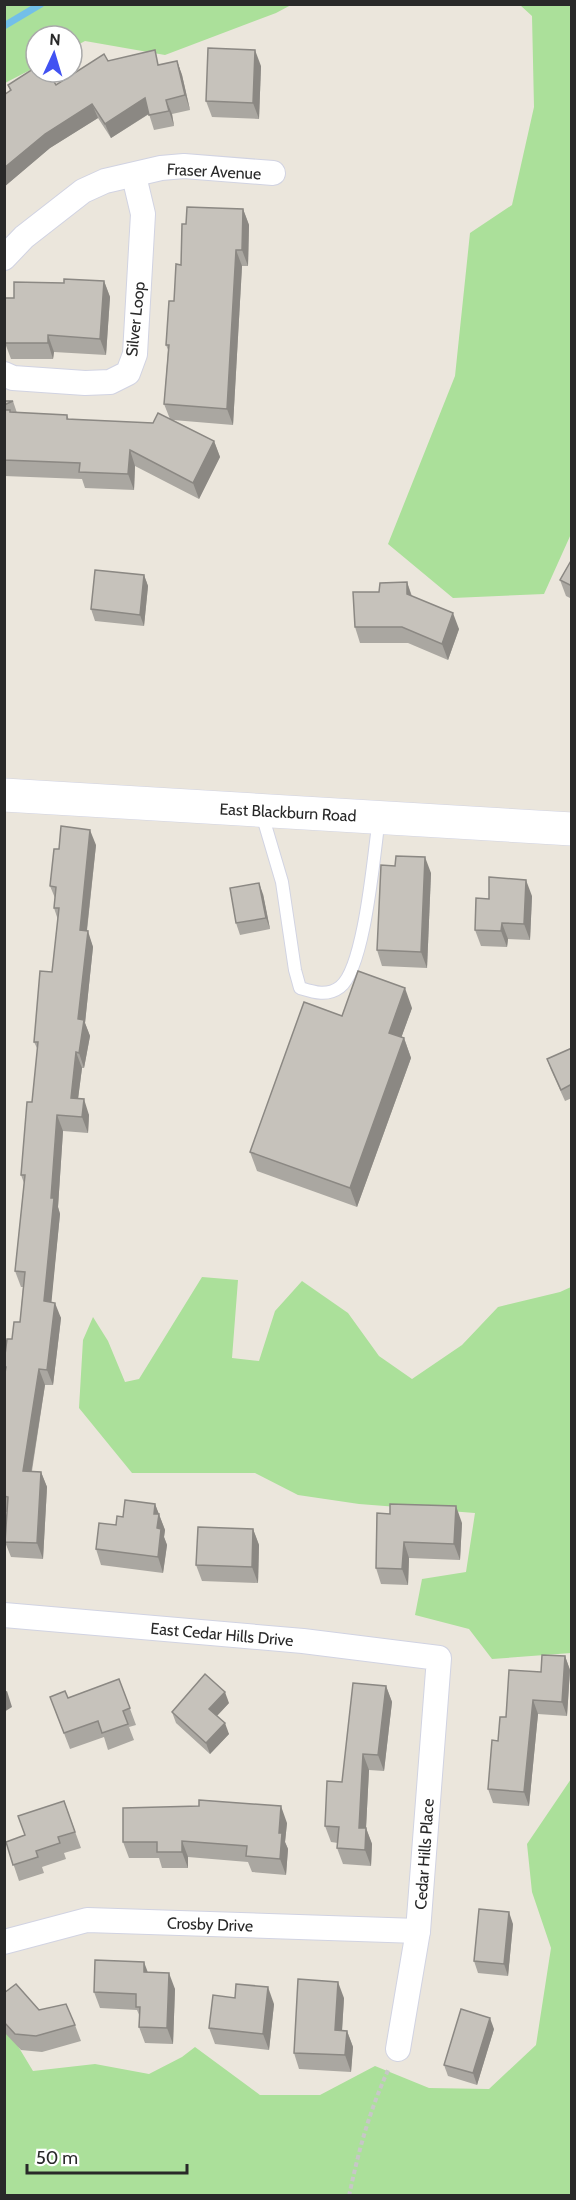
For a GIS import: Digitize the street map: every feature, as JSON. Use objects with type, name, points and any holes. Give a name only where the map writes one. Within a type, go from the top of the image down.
[{"type":"street","name":"Fraser Avenue","points":[[4,258],[24,237],[83,191],[105,181],[161,168],[184,166],[273,173]]},
{"type":"street","name":"Silver Loop","points":[[4,374],[13,378],[85,383],[110,382],[128,374],[135,354],[143,214],[134,176]]},
{"type":"street","name":"East Blackburn Road","points":[[4,795],[572,829]]},
{"type":"street","name":"East Cedar Hills Drive","points":[[4,1615],[303,1641],[439,1658]]},
{"type":"street","name":"Cedar Hills Place","points":[[398,2049],[418,1931],[439,1658]]},
{"type":"street","name":"Crosby Drive","points":[[4,1942],[87,1920],[418,1931]]},
{"type":"lane","points":[[261,810],[282,882],[295,970],[300,988],[314,993],[329,993],[341,987],[351,973],[364,921],[380,818]]},
{"type":"path","points":[[349,2196],[361,2141],[376,2096],[398,2049]]},
{"type":"green space","points":[[5,5],[291,5],[276,13],[165,55],[84,42],[84,24],[24,24],[24,73],[5,83]]},
{"type":"green space","points":[[520,5],[571,5],[571,534],[544,594],[453,598],[388,544],[455,376],[470,233],[512,205],[534,107],[532,16]]},
{"type":"green space","points":[[202,1277],[238,1280],[232,1358],[259,1361],[275,1311],[302,1281],[348,1313],[379,1356],[412,1379],[462,1345],[498,1307],[560,1292],[571,1287],[571,1653],[492,1659],[469,1629],[415,1615],[422,1579],[466,1572],[475,1513],[359,1504],[298,1495],[255,1473],[132,1473],[79,1408],[83,1340],[93,1317],[108,1341],[125,1382],[139,1379]]},
{"type":"green space","points":[[571,1779],[571,2195],[5,2195],[4,2023],[33,2071],[95,2064],[149,2074],[182,2057],[195,2047],[260,2095],[320,2095],[375,2066],[429,2088],[489,2089],[536,2045],[551,1948],[532,1892],[527,1844]]},
{"type":"building","points":[[208,48],[255,50],[253,103],[206,101]]},
{"type":"building","points":[[155,50],[158,65],[177,61],[185,95],[166,100],[169,111],[149,115],[145,98],[105,124],[92,104],[45,134],[4,168],[4,95],[11,90],[8,85],[24,75],[24,84],[84,84],[84,67],[104,54],[108,61]]},
{"type":"building","points":[[187,207],[243,209],[242,250],[236,250],[227,409],[164,404],[169,345],[166,345],[169,301],[174,301],[176,264],[181,265],[182,224],[186,224]]},
{"type":"building","points":[[64,279],[104,281],[100,339],[48,335],[48,343],[5,343],[5,298],[14,298],[14,282],[64,283]]},
{"type":"building","points":[[4,410],[67,415],[67,419],[153,423],[158,413],[214,441],[193,483],[130,450],[128,474],[79,472],[80,463],[4,460]]},
{"type":"building","points":[[572,559],[572,586],[560,580]]},
{"type":"building","points":[[95,570],[144,575],[140,615],[91,609]]},
{"type":"building","points":[[407,582],[407,594],[453,613],[442,644],[402,627],[355,627],[353,592],[379,592],[380,583]]},
{"type":"building","points":[[61,826],[90,830],[80,930],[88,931],[78,1019],[84,1020],[79,1053],[76,1052],[71,1098],[84,1099],[82,1117],[57,1115],[51,1198],[54,1198],[44,1301],[55,1303],[47,1370],[39,1369],[23,1471],[41,1472],[37,1543],[5,1542],[8,1497],[4,1496],[4,1379],[6,1367],[4,1363],[7,1339],[12,1339],[14,1322],[20,1322],[25,1272],[15,1271],[25,1175],[21,1175],[27,1102],[32,1102],[38,1042],[34,1042],[40,971],[52,972],[59,908],[54,908],[56,887],[50,886],[54,849],[59,849]]},
{"type":"building","points":[[396,856],[425,857],[421,952],[377,950],[381,865],[395,866]]},
{"type":"building","points":[[489,877],[526,880],[524,924],[502,923],[501,931],[475,930],[476,898],[489,899]]},
{"type":"building","points":[[259,883],[266,918],[236,923],[230,888]]},
{"type":"building","points":[[358,971],[405,988],[389,1033],[404,1038],[350,1188],[250,1152],[304,1002],[342,1016]]},
{"type":"building","points":[[572,1048],[572,1084],[561,1090],[547,1059]]},
{"type":"building","points":[[125,1500],[155,1504],[154,1514],[159,1514],[157,1528],[161,1529],[158,1557],[96,1549],[99,1523],[116,1525],[117,1516],[123,1517]]},
{"type":"building","points":[[390,1504],[456,1506],[454,1544],[404,1542],[402,1569],[376,1568],[377,1513],[390,1514]]},
{"type":"building","points":[[198,1527],[253,1529],[252,1567],[196,1565]]},
{"type":"building","points":[[542,1655],[565,1656],[562,1702],[533,1700],[524,1792],[488,1789],[492,1740],[498,1741],[500,1717],[506,1717],[509,1670],[541,1672]]},
{"type":"building","points":[[205,1674],[225,1692],[209,1709],[225,1723],[206,1743],[172,1712]]},
{"type":"building","points":[[119,1679],[130,1708],[123,1711],[128,1724],[102,1733],[98,1721],[64,1733],[50,1697],[65,1691],[68,1698]]},
{"type":"building","points":[[353,1683],[386,1686],[378,1755],[363,1754],[359,1828],[366,1828],[365,1850],[337,1848],[339,1827],[325,1826],[327,1781],[342,1782]]},
{"type":"building","points":[[199,1800],[281,1806],[280,1859],[246,1856],[247,1846],[182,1841],[182,1852],[157,1852],[157,1842],[123,1842],[123,1808],[199,1806]]},
{"type":"building","points":[[64,1801],[75,1832],[58,1837],[60,1843],[36,1851],[38,1857],[13,1865],[6,1842],[25,1835],[18,1816]]},
{"type":"building","points":[[479,1909],[509,1912],[504,1964],[474,1961]]},
{"type":"building","points":[[95,1960],[144,1962],[144,1972],[169,1973],[167,2028],[139,2027],[140,2007],[136,2007],[136,1994],[94,1992]]},
{"type":"building","points":[[298,1979],[338,1982],[335,2030],[347,2031],[345,2055],[294,2053]]},
{"type":"building","points":[[16,1984],[39,2010],[66,2004],[75,2025],[36,2036],[15,2034],[4,2022],[4,1993]]},
{"type":"building","points":[[236,1984],[268,1987],[263,2034],[209,2028],[213,1995],[235,1998]]},
{"type":"building","points":[[461,2009],[490,2018],[473,2073],[444,2065]]},
{"type":"waterway","points":[[4,26],[41,4]]}]
